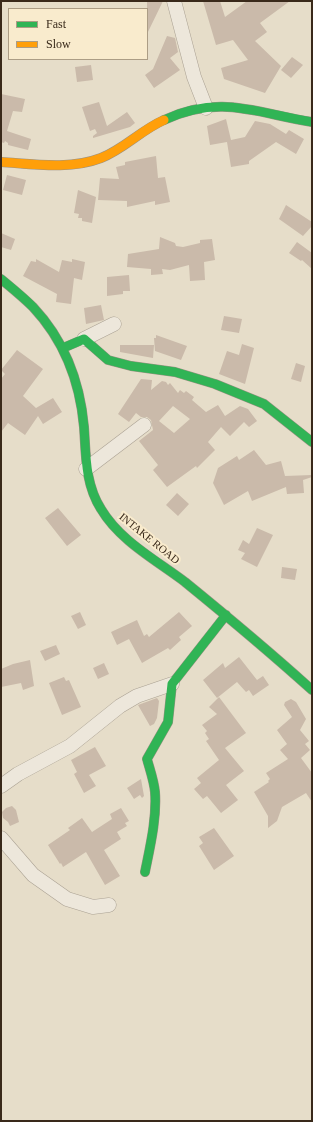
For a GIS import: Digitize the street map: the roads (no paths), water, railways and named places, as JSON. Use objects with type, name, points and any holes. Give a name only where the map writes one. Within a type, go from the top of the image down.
[{"type":"street","points":[[174,1],[194,77],[206,108]]},
{"type":"street","points":[[1,162],[60,163],[79,162],[100,158],[128,143],[143,132],[168,118],[214,106],[267,112],[312,122]]},
{"type":"street","name":"INTAKE ROAD","points":[[1,279],[33,307],[63,348],[70,362],[82,407],[86,469],[92,493],[111,524],[131,542],[226,615],[312,690]]},
{"type":"street","points":[[63,348],[114,324]]},
{"type":"street","points":[[84,339],[108,360],[131,366],[175,372],[215,384],[264,404],[312,442]]},
{"type":"street","points":[[86,469],[144,425]]},
{"type":"street","points":[[1,786],[18,774],[70,746],[137,696],[172,684],[198,653],[226,615]]},
{"type":"street","points":[[145,872],[151,841],[155,801],[155,791],[147,760],[153,745],[168,722],[172,684]]},
{"type":"street","points":[[1,838],[33,875],[67,899],[93,907],[109,905]]}]
